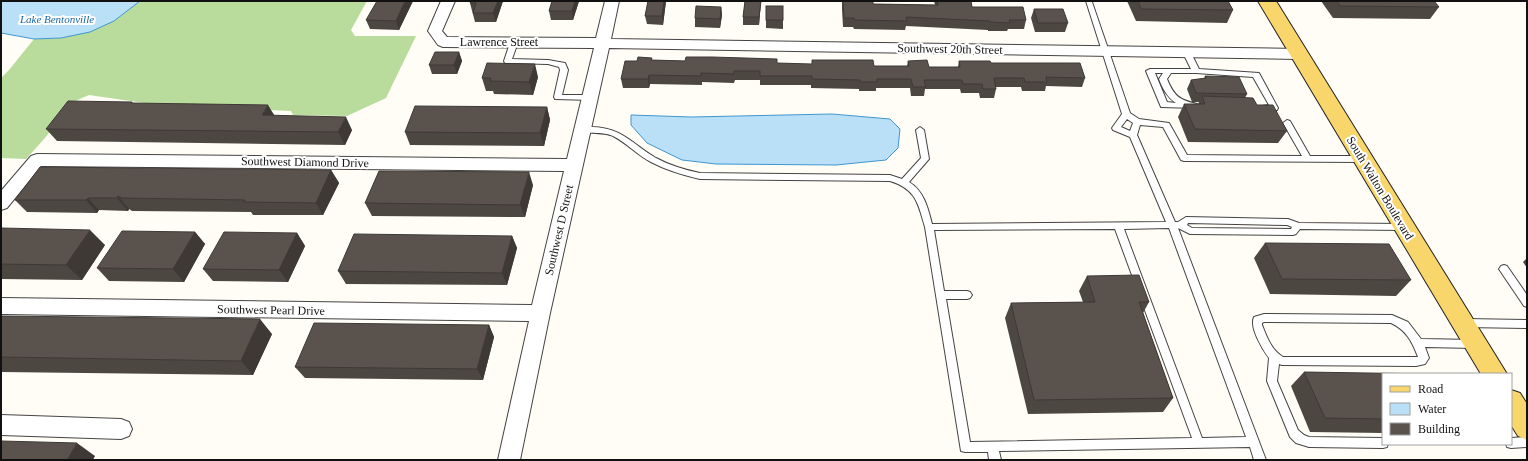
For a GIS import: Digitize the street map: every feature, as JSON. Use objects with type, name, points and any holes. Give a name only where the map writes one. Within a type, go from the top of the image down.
[{"type":"main road","name":"South Walton Boulevard","points":[[1267,1],[1493,373]]},
{"type":"street","name":"Lawrence Street","points":[[448,1],[435,31],[443,42],[602,43]]},
{"type":"street","name":"Southwest D Street","points":[[509,460],[540,313],[612,1]]},
{"type":"street","name":"Southwest 20th Street","points":[[602,43],[1299,54]]},
{"type":"street","name":"Southwest Diamond Drive","points":[[1,203],[37,160],[574,165]]},
{"type":"street","name":"Southwest Pearl Drive","points":[[1,306],[540,313]]},
{"type":"street","points":[[1,425],[121,429]]},
{"type":"lane","points":[[1089,2],[1104,52],[1126,114],[1137,122],[1166,125],[1184,158],[1363,158]]},
{"type":"lane","points":[[514,42],[508,61],[548,62],[562,65],[564,70],[558,97],[589,98]]},
{"type":"lane","points":[[1187,53],[1196,71]]},
{"type":"lane","points":[[1205,106],[1164,105],[1150,71],[1196,71],[1256,75],[1274,108],[1258,107]]},
{"type":"lane","points":[[1169,71],[1163,79],[1170,95],[1176,100],[1190,106]]},
{"type":"lane","points":[[1126,114],[1116,128],[1133,135],[1176,225],[1260,460]]},
{"type":"lane","points":[[1133,135],[1137,122]]},
{"type":"lane","points":[[1287,124],[1307,158]]},
{"type":"lane","points":[[582,129],[604,130],[616,134],[653,160],[675,169],[700,176],[890,178],[905,182],[915,188],[929,227],[965,447],[1253,442]]},
{"type":"lane","points":[[905,182],[926,159],[920,130]]},
{"type":"lane","points":[[1118,225],[1199,443]]},
{"type":"lane","points":[[929,227],[1176,225],[1190,231],[1293,232],[1298,226],[1404,227]]},
{"type":"lane","points":[[1504,269],[1527,303]]},
{"type":"lane","points":[[940,295],[967,295]]},
{"type":"lane","points":[[1274,358],[1282,361],[1421,361],[1424,358],[1418,343],[1405,325],[1392,319],[1264,318],[1257,320],[1257,325],[1274,358],[1272,381],[1294,433],[1300,439],[1309,442],[1382,443]]},
{"type":"lane","points":[[1463,323],[1527,324]]},
{"type":"lane","points":[[1418,343],[1476,344]]},
{"type":"lane","points":[[1512,443],[1527,442]]},
{"type":"lane","points":[[993,446],[995,460]]},
{"type":"green space","points":[[140,1],[367,1],[351,30],[355,36],[416,36],[386,98],[347,116],[293,115],[291,111],[158,105],[89,95],[73,102],[45,138],[26,159],[1,158],[1,78],[34,39],[61,38],[114,21]]},
{"type":"water","name":"Lake Bentonville","points":[[1,1],[140,1],[114,21],[90,32],[61,38],[34,39],[1,33]]},
{"type":"water","points":[[832,114],[890,119],[900,129],[898,148],[886,160],[836,165],[716,164],[682,160],[647,143],[631,125],[631,115],[691,117]]},
{"type":"building","points":[[377,1],[405,1],[396,21],[366,20]]},
{"type":"building","points":[[471,1],[498,1],[493,13],[473,13],[476,3],[470,3]]},
{"type":"building","points":[[552,1],[575,1],[572,11],[549,11]]},
{"type":"building","points":[[648,1],[664,1],[662,16],[645,16]]},
{"type":"building","points":[[745,1],[761,1],[759,17],[743,17]]},
{"type":"building","points":[[843,1],[873,1],[873,4],[938,5],[937,1],[971,1],[972,7],[1023,7],[1026,20],[1009,20],[1010,23],[906,17],[907,21],[854,20],[854,18],[844,18]]},
{"type":"building","points":[[1138,1],[1228,1],[1233,10],[1141,9]]},
{"type":"building","points":[[1337,1],[1434,1],[1439,7],[1340,6]]},
{"type":"building","points":[[696,6],[721,7],[720,19],[695,18]]},
{"type":"building","points":[[766,6],[783,6],[783,20],[766,20]]},
{"type":"building","points":[[1034,9],[1063,9],[1068,23],[1038,23]]},
{"type":"building","points":[[435,52],[459,52],[454,65],[429,65]]},
{"type":"building","points":[[638,57],[652,58],[651,60],[685,61],[686,57],[777,59],[777,63],[812,64],[812,60],[873,60],[874,66],[909,66],[908,61],[927,60],[929,67],[960,67],[959,61],[990,61],[991,63],[1080,63],[1085,78],[1046,77],[1047,82],[1025,82],[1024,78],[994,78],[996,89],[983,89],[982,84],[963,84],[962,80],[924,80],[926,87],[913,87],[911,79],[877,79],[877,82],[860,82],[860,80],[812,79],[812,76],[760,76],[760,71],[734,71],[734,74],[701,73],[701,76],[649,75],[648,79],[621,79],[625,61],[637,61]]},
{"type":"building","points":[[487,63],[535,64],[529,82],[490,81],[491,78],[482,78]]},
{"type":"building","points":[[1205,76],[1239,77],[1247,94],[1196,93],[1191,80],[1206,78]]},
{"type":"building","points":[[1202,96],[1253,98],[1257,105],[1273,105],[1287,131],[1195,129],[1184,104],[1205,104]]},
{"type":"building","points":[[68,101],[268,105],[262,115],[346,117],[338,132],[46,129]]},
{"type":"building","points":[[415,106],[547,107],[540,133],[405,132]]},
{"type":"building","points":[[40,167],[331,170],[316,203],[122,198],[118,196],[117,198],[88,198],[86,200],[15,200]]},
{"type":"building","points":[[379,171],[529,172],[520,205],[365,203]]},
{"type":"building","points":[[1,228],[90,230],[66,265],[1,264]]},
{"type":"building","points":[[122,231],[195,232],[173,269],[97,268]]},
{"type":"building","points":[[224,232],[297,233],[279,270],[203,269]]},
{"type":"building","points":[[354,234],[512,236],[502,273],[338,271]]},
{"type":"building","points":[[1265,243],[1389,244],[1411,280],[1282,279]]},
{"type":"building","points":[[1139,275],[1149,302],[1139,302],[1173,398],[1034,400],[1011,303],[1095,302],[1087,276]]},
{"type":"building","points":[[1,316],[260,319],[241,361],[1,357]]},
{"type":"building","points":[[314,323],[489,325],[477,369],[295,367]]},
{"type":"building","points":[[1304,372],[1382,373],[1382,419],[1325,418]]},
{"type":"building","points":[[1,441],[77,443],[67,460],[1,460]]}]
